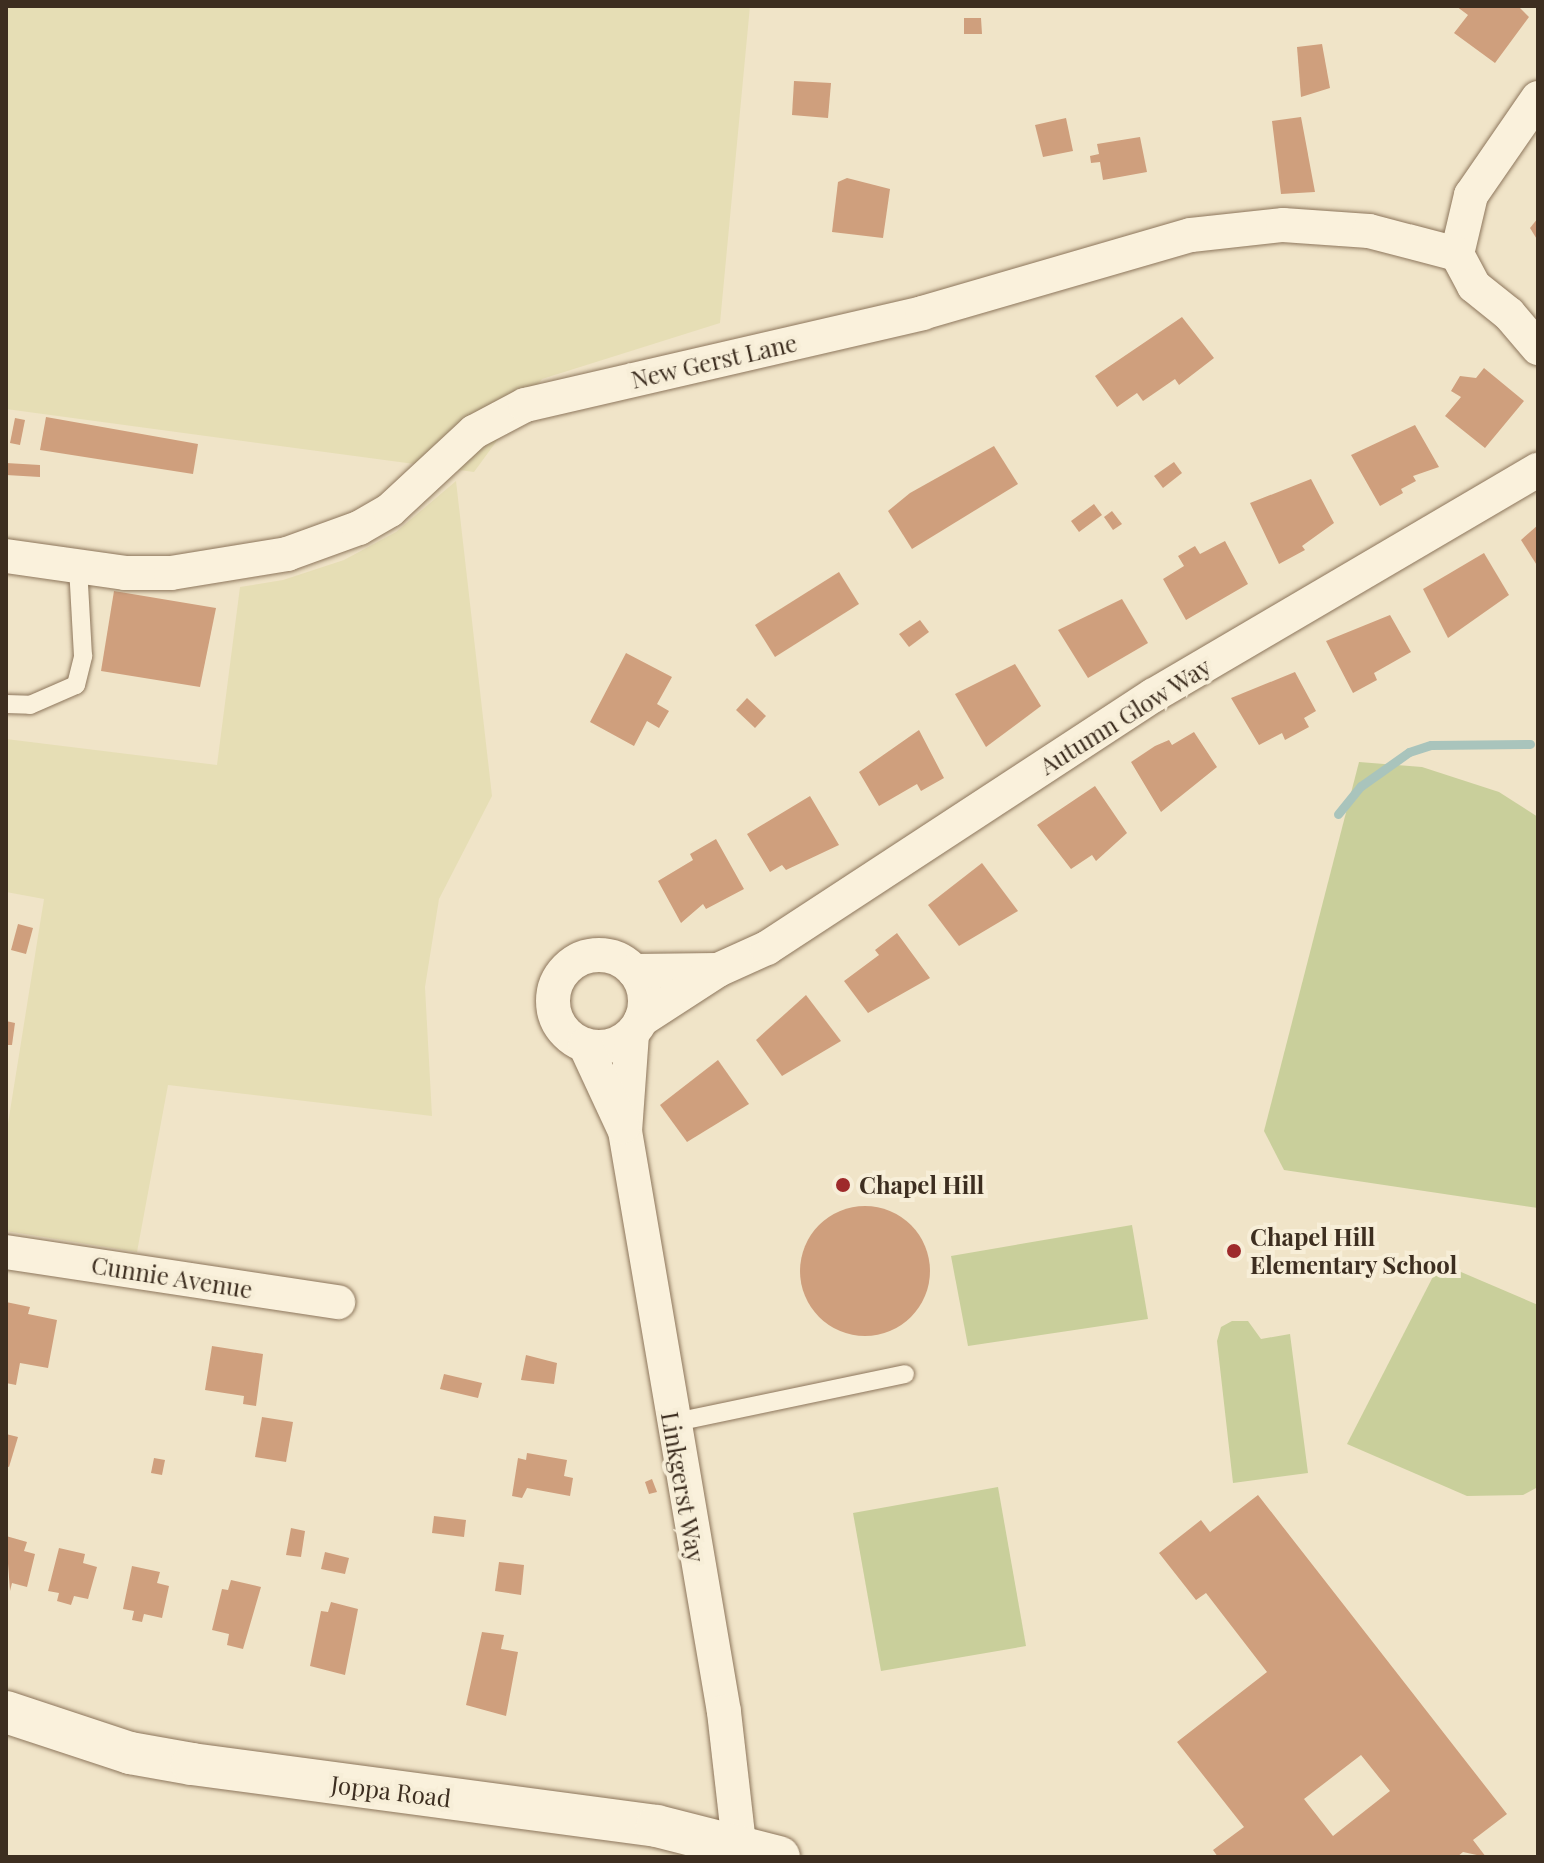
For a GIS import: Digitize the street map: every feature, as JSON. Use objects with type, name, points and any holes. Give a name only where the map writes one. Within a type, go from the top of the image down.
[{"type":"street","points":[[1538,98],[1471,195],[1457,254],[1474,286],[1509,314],[1538,348]]},
{"type":"street","name":"New Gerst Lane","points":[[6,556],[78,567],[171,573],[287,554],[359,528],[390,510],[474,432],[525,405],[922,313],[1191,235],[1297,226],[1369,231],[1457,254]]},
{"type":"street","name":"Autumn Glow Way","points":[[636,1027],[718,970],[767,948],[1154,695],[1538,470]]},
{"type":"street","points":[[596,955],[623,961],[634,971],[645,994],[636,1027],[610,1046],[585,1045],[572,1039],[555,1017],[554,989],[560,976],[569,965],[596,955]]},
{"type":"street","name":"Autumn Glow Way","points":[[634,971],[718,970]]},
{"type":"street","name":"Linkgerst Way","points":[[636,1027],[625,1131],[671,1423],[724,1712],[739,1843]]},
{"type":"street","name":"Linkgerst Way","points":[[585,1045],[625,1131]]},
{"type":"street","name":"Cunnie Avenue","points":[[6,1252],[338,1302]]},
{"type":"street","name":"Joppa Road","points":[[6,1712],[130,1753],[657,1826],[739,1843],[779,1857]]},
{"type":"lane","points":[[6,704],[30,705],[76,685],[83,656],[78,567]]},
{"type":"lane","points":[[671,1423],[905,1374]]},
{"type":"shaded area","points":[[6,6],[750,6],[720,323],[542,379],[474,472],[6,409]]},
{"type":"shaded area","points":[[456,481],[492,796],[439,899],[425,987],[432,1116],[168,1085],[137,1252],[6,1231],[6,1136],[44,899],[6,892],[6,739],[217,765],[240,587],[283,580],[344,560],[396,532]]},
{"type":"green space","points":[[1359,762],[1422,767],[1499,792],[1538,817],[1538,1208],[1284,1170],[1264,1131]]},
{"type":"green space","points":[[1132,1225],[1148,1319],[968,1346],[951,1256]]},
{"type":"green space","points":[[1440,1263],[1538,1305],[1538,1487],[1523,1495],[1467,1496],[1347,1444]]},
{"type":"green space","points":[[1232,1321],[1248,1321],[1261,1339],[1290,1334],[1308,1473],[1233,1483],[1217,1341],[1221,1327]]},
{"type":"green space","points":[[998,1487],[1026,1646],[881,1671],[853,1513]]},
{"type":"building","points":[[1456,6],[1518,6],[1529,17],[1495,63],[1454,33],[1468,15]]},
{"type":"building","points":[[964,18],[981,18],[982,34],[964,34]]},
{"type":"building","points":[[1322,44],[1330,88],[1301,97],[1297,47]]},
{"type":"building","points":[[794,81],[831,83],[828,118],[792,115]]},
{"type":"building","points":[[1301,117],[1315,192],[1281,194],[1272,121]]},
{"type":"building","points":[[1066,118],[1073,151],[1043,157],[1035,125]]},
{"type":"building","points":[[1140,137],[1147,172],[1103,180],[1100,162],[1091,163],[1090,156],[1099,154],[1097,144]]},
{"type":"building","points":[[847,178],[890,189],[883,238],[832,232],[838,182]]},
{"type":"building","points":[[1538,218],[1538,241],[1530,228]]},
{"type":"building","points":[[1182,317],[1214,358],[1179,385],[1175,379],[1143,401],[1137,393],[1117,407],[1095,376]]},
{"type":"building","points":[[1484,368],[1524,401],[1485,448],[1445,416],[1461,397],[1451,391],[1460,376],[1476,378]]},
{"type":"building","points":[[46,417],[198,444],[193,474],[40,450]]},
{"type":"building","points":[[15,418],[25,420],[20,445],[10,443]]},
{"type":"building","points":[[1415,425],[1439,467],[1413,476],[1416,481],[1401,489],[1403,493],[1380,506],[1351,455]]},
{"type":"building","points":[[994,446],[1018,484],[912,549],[888,511],[910,493]]},
{"type":"building","points":[[1174,462],[1182,473],[1163,488],[1154,476]]},
{"type":"building","points":[[6,463],[40,465],[40,477],[6,475]]},
{"type":"building","points":[[1311,479],[1334,523],[1302,546],[1305,550],[1279,564],[1250,503]]},
{"type":"building","points":[[1094,504],[1102,515],[1079,532],[1071,521]]},
{"type":"building","points":[[1112,511],[1122,524],[1113,530],[1104,517]]},
{"type":"building","points":[[1538,525],[1538,567],[1521,540]]},
{"type":"building","points":[[1225,541],[1248,584],[1186,620],[1163,579],[1184,566],[1178,556],[1195,546],[1200,554]]},
{"type":"building","points":[[1484,553],[1509,595],[1448,638],[1423,589]]},
{"type":"building","points":[[839,572],[859,604],[775,657],[755,625]]},
{"type":"building","points":[[114,591],[216,608],[200,687],[101,671]]},
{"type":"building","points":[[1122,599],[1148,643],[1088,678],[1058,630]]},
{"type":"building","points":[[1390,615],[1411,652],[1374,673],[1377,680],[1353,693],[1326,641]]},
{"type":"building","points":[[920,620],[929,632],[909,647],[899,634]]},
{"type":"building","points":[[626,653],[672,677],[657,704],[669,711],[659,728],[647,721],[634,746],[590,722]]},
{"type":"building","points":[[1015,664],[1041,706],[986,747],[955,694]]},
{"type":"building","points":[[1295,672],[1316,711],[1304,718],[1309,727],[1285,740],[1282,733],[1259,745],[1231,698]]},
{"type":"building","points":[[747,698],[766,716],[755,728],[736,710]]},
{"type":"building","points":[[919,730],[944,778],[921,791],[917,784],[879,806],[859,772]]},
{"type":"building","points":[[1194,732],[1217,767],[1161,812],[1131,762],[1155,746],[1169,740],[1172,745]]},
{"type":"building","points":[[1095,786],[1127,833],[1096,861],[1092,855],[1071,869],[1037,825]]},
{"type":"building","points":[[810,796],[839,845],[786,870],[782,865],[770,872],[747,834]]},
{"type":"building","points":[[716,839],[744,889],[706,909],[703,904],[681,923],[658,881],[693,860],[690,854]]},
{"type":"building","points":[[982,863],[1018,911],[959,946],[928,905]]},
{"type":"building","points":[[18,924],[33,928],[26,954],[11,950]]},
{"type":"building","points":[[897,933],[930,978],[868,1013],[844,981],[879,955],[875,950]]},
{"type":"building","points":[[806,995],[841,1041],[782,1076],[756,1040]]},
{"type":"building","points":[[6,1021],[15,1023],[12,1045],[6,1045]]},
{"type":"building","points":[[718,1060],[749,1104],[687,1142],[660,1105]]},
{"type":"building","points":[[865,1206],[890,1211],[911,1225],[925,1246],[930,1271],[925,1296],[911,1317],[890,1331],[865,1336],[840,1331],[819,1317],[805,1296],[800,1271],[805,1246],[819,1225],[840,1211]]},
{"type":"building","points":[[6,1302],[30,1307],[28,1314],[57,1320],[48,1368],[20,1363],[16,1385],[6,1383]]},
{"type":"building","points":[[212,1346],[263,1354],[256,1406],[243,1404],[244,1396],[205,1390]]},
{"type":"building","points":[[526,1355],[557,1363],[554,1384],[521,1380]]},
{"type":"building","points":[[444,1374],[482,1383],[478,1398],[440,1389]]},
{"type":"building","points":[[262,1417],[293,1422],[286,1462],[255,1457]]},
{"type":"building","points":[[6,1434],[18,1437],[9,1467],[6,1466]]},
{"type":"building","points":[[527,1453],[567,1460],[564,1476],[573,1478],[570,1496],[527,1488],[522,1498],[512,1496],[518,1458],[526,1460]]},
{"type":"building","points":[[154,1458],[165,1460],[162,1475],[151,1473]]},
{"type":"building","points":[[652,1479],[657,1492],[649,1494],[645,1482]]},
{"type":"building","points":[[1258,1495],[1507,1814],[1473,1840],[1486,1857],[1463,1852],[1457,1857],[1218,1857],[1213,1850],[1244,1827],[1177,1742],[1267,1672],[1206,1593],[1196,1600],[1159,1553],[1201,1520],[1210,1532]],"holes":[[[1361,1755],[1390,1791],[1333,1836],[1304,1799]]]},
{"type":"building","points":[[434,1516],[466,1520],[464,1537],[432,1533]]},
{"type":"building","points":[[291,1528],[305,1531],[301,1557],[286,1555]]},
{"type":"building","points":[[6,1536],[27,1542],[24,1551],[35,1554],[27,1587],[12,1583],[10,1591]]},
{"type":"building","points":[[59,1548],[85,1554],[83,1563],[97,1567],[88,1599],[74,1596],[71,1605],[57,1601],[59,1593],[48,1591]]},
{"type":"building","points":[[325,1552],[349,1558],[345,1574],[321,1569]]},
{"type":"building","points":[[499,1562],[524,1565],[521,1595],[495,1591]]},
{"type":"building","points":[[132,1566],[160,1572],[157,1583],[169,1586],[162,1618],[144,1614],[142,1622],[132,1620],[134,1611],[123,1609]]},
{"type":"building","points":[[231,1580],[261,1587],[243,1649],[227,1645],[229,1634],[212,1630],[222,1589],[228,1590]]},
{"type":"building","points":[[331,1602],[358,1609],[345,1675],[310,1666],[321,1611],[328,1612]]},
{"type":"building","points":[[482,1632],[504,1635],[501,1649],[518,1652],[506,1716],[466,1705]]},
{"type":"waterway","points":[[1338,814],[1361,786],[1409,752],[1431,745],[1530,744]]},
{"type":"place","name":"Chapel Hill","points":[[843,1185]]},
{"type":"place","name":"Chapel Hill Elementary School","points":[[1234,1251]]}]
